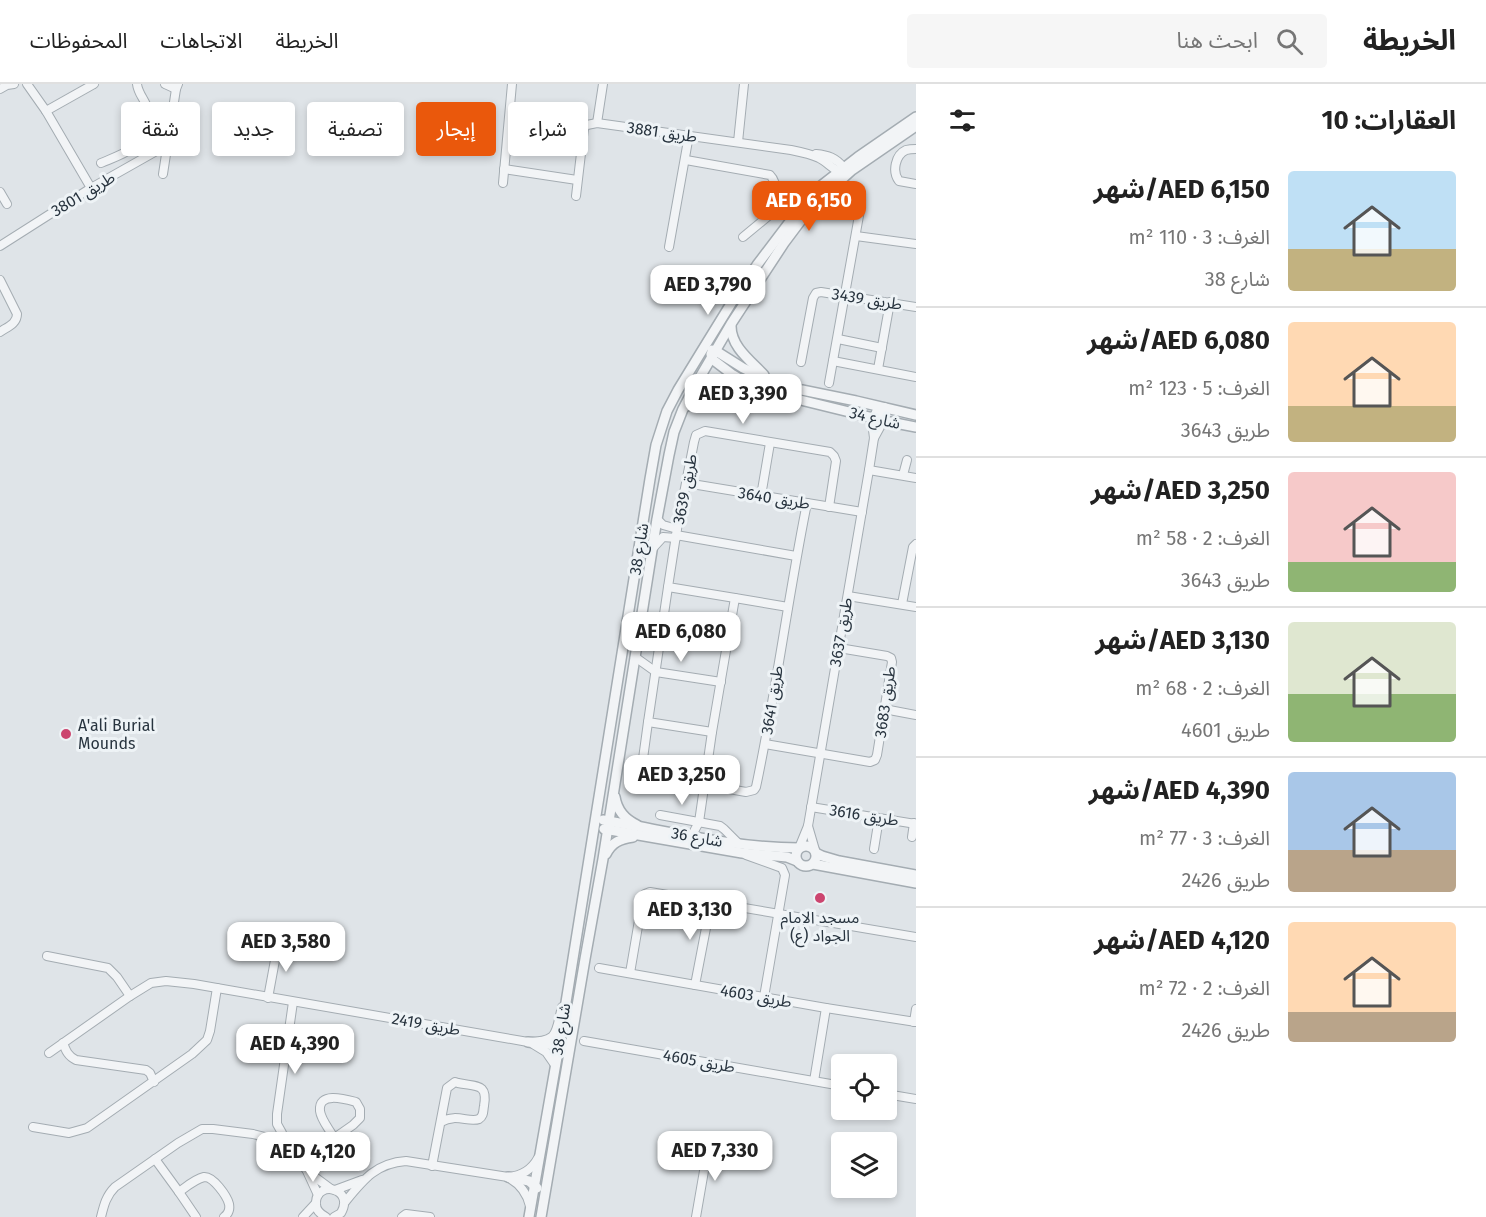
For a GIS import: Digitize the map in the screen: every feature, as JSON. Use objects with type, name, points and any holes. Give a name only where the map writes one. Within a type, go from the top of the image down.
[{"type":"street","points":[[46,111],[94,84]]},
{"type":"street","points":[[101,163],[133,149],[145,134],[147,106],[138,93],[137,84]]},
{"type":"street","points":[[165,84],[177,87],[174,102]]},
{"type":"street","points":[[503,183],[512,84]]},
{"type":"street","points":[[576,196],[584,128],[597,123],[603,84]]},
{"type":"street","points":[[738,142],[744,84]]},
{"type":"street","points":[[0,89],[7,85],[29,85],[91,188]]},
{"type":"street","name":"شارع 38","points":[[532,1214],[539,1196],[534,1184],[559,1046],[656,445],[678,390],[732,302],[798,211],[809,198],[916,117]]},
{"type":"street","name":"طريق 3881","points":[[597,123],[829,156],[843,171]]},
{"type":"street","name":"شارع 38","points":[[541,1217],[603,859],[657,519],[674,432],[683,409],[713,353],[784,243],[811,207],[836,183],[843,171],[916,126]]},
{"type":"street","points":[[669,247],[689,135]]},
{"type":"street","points":[[916,149],[900,154],[895,172],[899,181],[916,184]]},
{"type":"street","name":"طريق 3801","points":[[0,246],[91,188],[148,156]]},
{"type":"street","points":[[163,174],[165,156]]},
{"type":"street","points":[[686,160],[770,175],[773,178],[775,209],[743,237]]},
{"type":"street","points":[[504,169],[577,180]]},
{"type":"street","points":[[0,192],[7,204]]},
{"type":"street","points":[[829,382],[860,210]]},
{"type":"street","points":[[856,236],[916,244]]},
{"type":"street","points":[[0,280],[17,314],[17,319],[13,324],[0,332]]},
{"type":"street","name":"طريق 3439","points":[[801,362],[813,298],[816,293],[844,295],[916,307]]},
{"type":"street","points":[[700,354],[713,353],[713,340],[730,311],[732,302]]},
{"type":"street","points":[[878,369],[890,302]]},
{"type":"street","points":[[731,324],[731,335],[735,342],[750,362],[770,381]]},
{"type":"street","points":[[838,339],[882,348]]},
{"type":"street","name":"شارع 34","points":[[713,353],[770,381],[916,415]]},
{"type":"street","name":"شارع 34","points":[[713,353],[733,375],[750,385],[780,395],[916,427]]},
{"type":"street","points":[[833,361],[916,376]]},
{"type":"street","points":[[683,409],[700,394],[712,388],[750,385]]},
{"type":"street","name":"طريق 3637","points":[[800,848],[808,826],[869,470],[873,430],[881,406]]},
{"type":"street","name":"طريق 3639","points":[[796,556],[676,534],[696,435],[705,431],[830,452],[836,463],[829,507]]},
{"type":"street","points":[[761,496],[770,443]]},
{"type":"street","points":[[903,476],[907,460]]},
{"type":"street","points":[[869,470],[916,478]]},
{"type":"street","name":"طريق 3640","points":[[686,483],[862,512]]},
{"type":"street","name":"طريق 3641","points":[[648,722],[643,772],[648,775],[746,792],[754,790],[765,744],[807,503]]},
{"type":"street","points":[[657,519],[676,534]]},
{"type":"street","points":[[652,549],[663,537],[676,534]]},
{"type":"street","points":[[676,534],[648,722],[712,732]]},
{"type":"street","points":[[902,604],[916,544]]},
{"type":"street","points":[[668,586],[788,607]]},
{"type":"street","points":[[848,596],[916,607]]},
{"type":"street","points":[[692,837],[699,822],[735,598]]},
{"type":"street","name":"طريق 3683","points":[[765,744],[870,762],[875,759],[891,658],[839,648]]},
{"type":"street","points":[[635,657],[656,672],[721,682]]},
{"type":"street","points":[[884,709],[916,715]]},
{"type":"street","points":[[614,788],[616,802],[622,815],[643,832]]},
{"type":"street","name":"طريق 3616","points":[[811,807],[915,824]]},
{"type":"street","points":[[660,815],[722,827],[741,849],[783,870],[785,875],[764,997]]},
{"type":"street","points":[[874,849],[879,818]]},
{"type":"street","name":"شارع 36","points":[[595,823],[787,857],[797,861]]},
{"type":"street","points":[[912,837],[915,824]]},
{"type":"street","name":"طريق 3637","points":[[808,826],[816,851]]},
{"type":"street","points":[[603,859],[609,848],[619,840],[643,832]]},
{"type":"street","name":"شارع 36","points":[[643,832],[692,837],[741,849],[800,848]]},
{"type":"street","points":[[916,875],[839,861],[822,856],[806,845],[796,854],[797,861],[806,866],[813,864],[916,883]]},
{"type":"street","points":[[813,864],[816,851]]},
{"type":"street","points":[[630,973],[642,900],[647,892],[916,937]]},
{"type":"street","points":[[695,985],[711,902]]},
{"type":"street","points":[[268,998],[278,944]]},
{"type":"street","points":[[47,956],[108,968],[130,996]]},
{"type":"street","name":"طريق 4603","points":[[599,968],[915,1022],[916,1010]]},
{"type":"street","name":"طريق 2419","points":[[49,1053],[151,983],[166,981],[528,1042],[543,1041],[555,1033],[568,985]]},
{"type":"street","points":[[33,1126],[69,1133],[87,1128],[192,1054],[207,1040],[217,988]]},
{"type":"street","points":[[281,1141],[282,1133],[277,1124],[277,1114],[293,1002]]},
{"type":"street","points":[[814,1081],[826,1008]]},
{"type":"street","name":"طريق 4605","points":[[585,1041],[831,1084]]},
{"type":"street","points":[[528,1042],[559,1046],[563,1052],[558,1094],[559,1114]]},
{"type":"street","name":"طريق 2419","points":[[528,1042],[546,1052],[555,1065]]},
{"type":"street","points":[[63,1043],[70,1058],[142,1069],[150,1073],[154,1082]]},
{"type":"street","points":[[432,1166],[447,1088],[455,1082],[485,1090],[483,1115],[480,1118],[475,1120],[448,1118],[441,1122]]},
{"type":"street","points":[[897,1096],[916,1099]]},
{"type":"street","points":[[300,1162],[353,1125],[360,1118],[360,1109],[356,1102],[331,1097],[322,1102],[320,1114],[334,1138]]},
{"type":"street","points":[[101,1217],[104,1202],[109,1194],[128,1177],[202,1129],[244,1133],[281,1141],[292,1150],[307,1171],[342,1194],[345,1209]]},
{"type":"street","points":[[696,1217],[709,1142]]},
{"type":"street","points":[[508,1177],[516,1177],[530,1169],[539,1156]]},
{"type":"street","points":[[155,1159],[196,1217]]},
{"type":"street","points":[[334,1217],[345,1209],[363,1180],[374,1171],[396,1162],[406,1161],[508,1177],[534,1184]]},
{"type":"street","points":[[307,1171],[317,1199],[317,1208],[324,1217]]},
{"type":"street","points":[[179,1192],[205,1177],[211,1178],[229,1205],[228,1213],[224,1217]]},
{"type":"street","points":[[508,1177],[523,1190],[532,1214]]},
{"type":"street","points":[[303,1217],[326,1190],[363,1180]]},
{"type":"street","points":[[402,1217],[406,1214],[430,1217]]},
{"type":"place","name":"A'ali Burial Mounds","points":[[66,734]]},
{"type":"place","name":"مسجد الإمام الجواد (ع)","points":[[820,898]]}]
